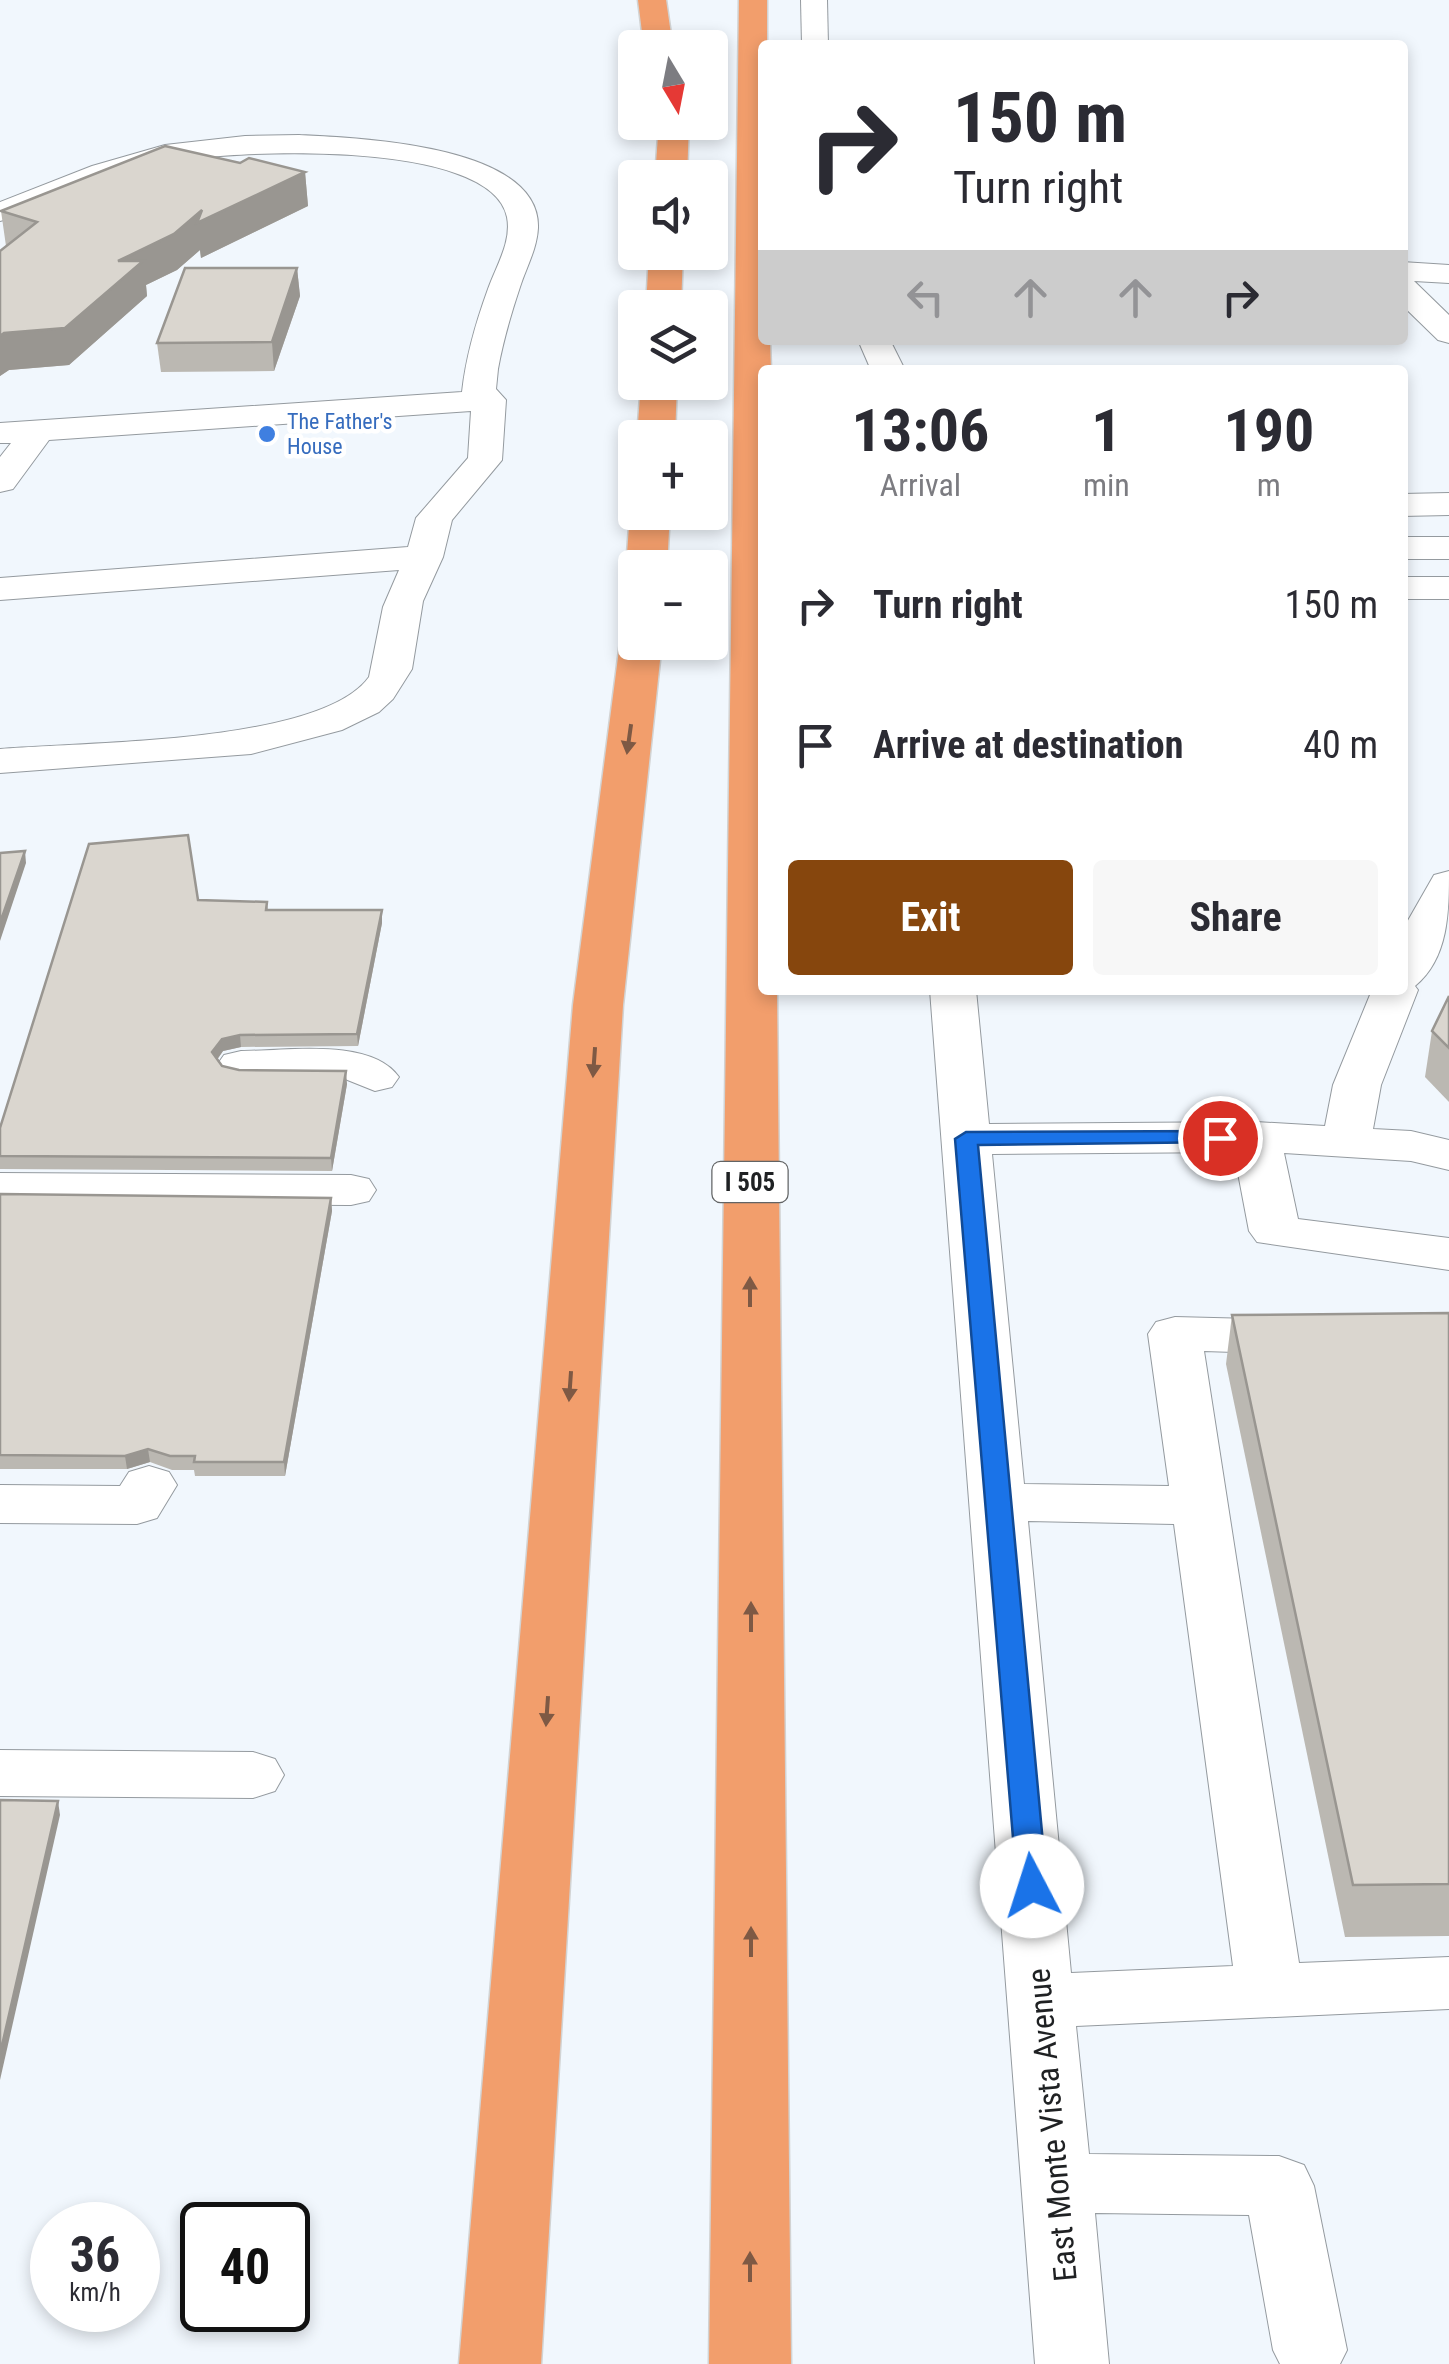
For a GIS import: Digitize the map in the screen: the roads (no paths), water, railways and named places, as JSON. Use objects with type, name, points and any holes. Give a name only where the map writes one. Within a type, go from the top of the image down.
[{"type":"highway","points":[[652,0],[656,30]]},
{"type":"highway","points":[[679,30],[680,0]]},
{"type":"highway","name":"I 505","points":[[750,2364],[753,0]]},
{"type":"highway","points":[[500,2364],[598,1005],[639,660]]},
{"type":"street","points":[[814,0],[815,40]]},
{"type":"street","points":[[0,212],[112,169],[212,146],[307,143],[375,147],[451,162],[491,180],[510,195],[520,206],[523,221],[518,252],[502,293],[480,375],[479,394],[489,400]]},
{"type":"street","points":[[1408,245],[1442,243],[1449,266]]},
{"type":"street","points":[[1408,271],[1449,274]]},
{"type":"street","points":[[1408,293],[1449,334]]},
{"type":"street","points":[[0,433],[489,400]]},
{"type":"street","points":[[0,761],[290,736],[332,720],[370,699],[389,677],[402,603],[424,557],[434,518],[485,460],[489,400]]},
{"type":"street","points":[[0,480],[39,430]]},
{"type":"street","points":[[1408,504],[1449,504]]},
{"type":"street","points":[[1408,548],[1449,548]]},
{"type":"street","points":[[0,590],[424,557]]},
{"type":"street","points":[[1408,588],[1449,588]]},
{"type":"street","points":[[1408,963],[1449,884]]},
{"type":"street","name":"East Monte Vista Avenue","points":[[953,995],[1072,2364]]},
{"type":"street","points":[[1346,1142],[1358,1085],[1392,995]]},
{"type":"street","points":[[241,1066],[356,1065],[374,1077]]},
{"type":"street","points":[[1256,1138],[1275,1231],[1449,1254]]},
{"type":"street","points":[[966,1139],[1256,1138],[1411,1146],[1449,1154]]},
{"type":"street","points":[[0,1188],[352,1190]]},
{"type":"street","points":[[1270,1991],[1174,1334],[1351,1339]]},
{"type":"street","points":[[0,1504],[136,1505],[149,1485]]},
{"type":"street","points":[[997,1502],[1200,1506]]},
{"type":"street","points":[[0,1773],[253,1775]]},
{"type":"street","points":[[1042,2001],[1449,1984]]},
{"type":"street","points":[[1056,2183],[1278,2186],[1310,2350]]},
{"type":"place","name":"The Father's House","points":[[267,434]]}]
